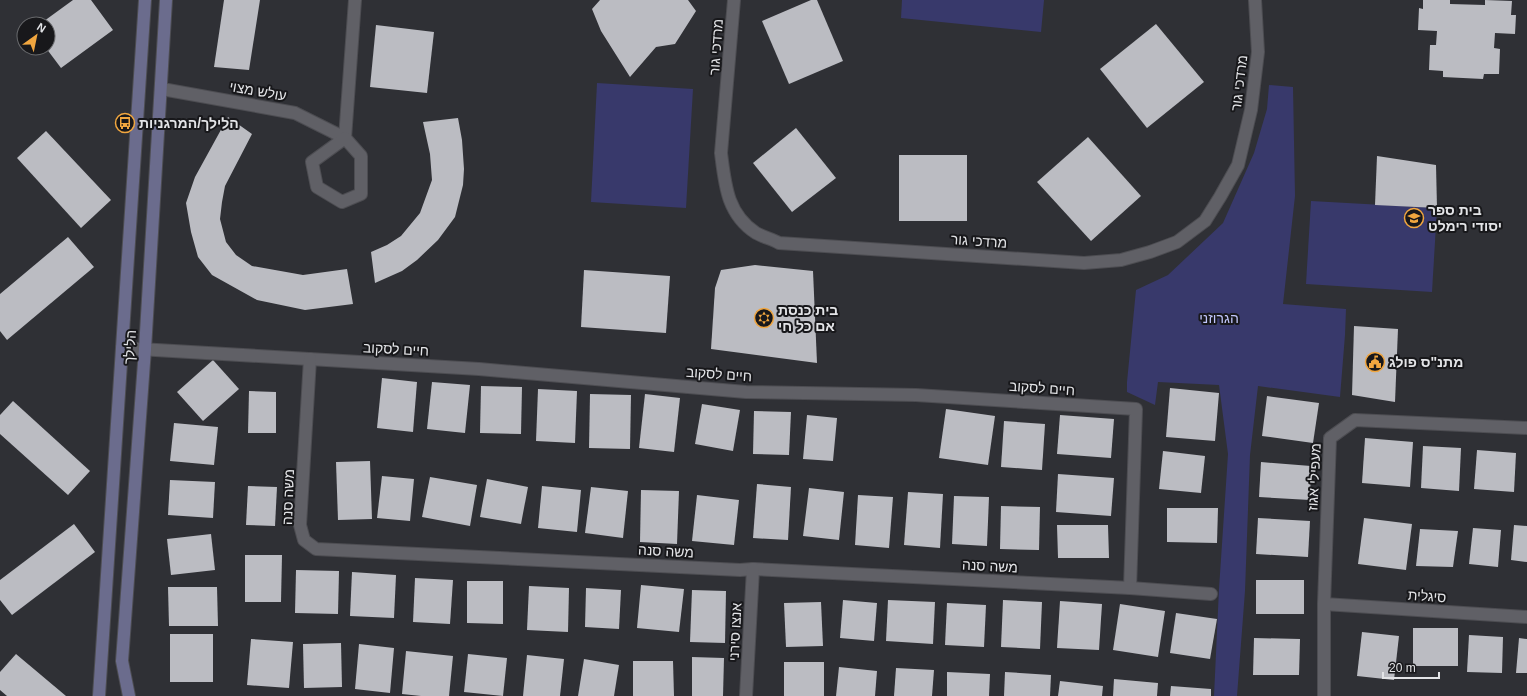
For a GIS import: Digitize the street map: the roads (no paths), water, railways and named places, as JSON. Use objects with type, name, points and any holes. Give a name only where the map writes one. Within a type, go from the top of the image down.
[{"type":"street","name":"הלילך","points":[[99,696],[145,0]]},
{"type":"street","name":"הלילך","points":[[129,696],[122,661],[145,349],[162,89],[166,0]]},
{"type":"street","points":[[345,138],[354,0]]},
{"type":"street","name":"מרדכי גור","points":[[734,0],[721,153],[724,176],[730,202],[742,220],[756,233],[779,243],[1084,263],[1121,260],[1157,250],[1178,242],[1205,221],[1238,165],[1251,110],[1258,52],[1255,0]]},
{"type":"street","name":"עולש מצוי","points":[[162,89],[295,113],[345,138],[361,156],[361,194],[342,202],[317,187],[312,162],[345,138]]},
{"type":"street","name":"חיים לסקוב","points":[[122,348],[479,369],[746,392],[916,395],[1136,409],[1130,588]]},
{"type":"street","name":"משה סנה","points":[[310,359],[300,525],[304,540],[316,549],[740,570],[753,569],[1130,588],[1211,594]]},
{"type":"street","name":"מעפילי אגוז","points":[[1324,696],[1324,604],[1330,438],[1355,420],[1527,428]]},
{"type":"street","name":"אנצו סירני","points":[[746,696],[753,569]]},
{"type":"street","name":"סיגלית","points":[[1324,604],[1527,617]]},
{"type":"place","name":"הלילך/המרגניות","points":[[125,123]]},
{"type":"place","name":"בית ספר יסודי רימלט","points":[[1414,218]]},
{"type":"place","name":"בית כנסת אם כל חי","points":[[764,318]]},
{"type":"place","name":"מתנ\"ס פולג","points":[[1375,362]]},
{"type":"park label","name":"הגרוזני","points":[[1219,318]]}]
